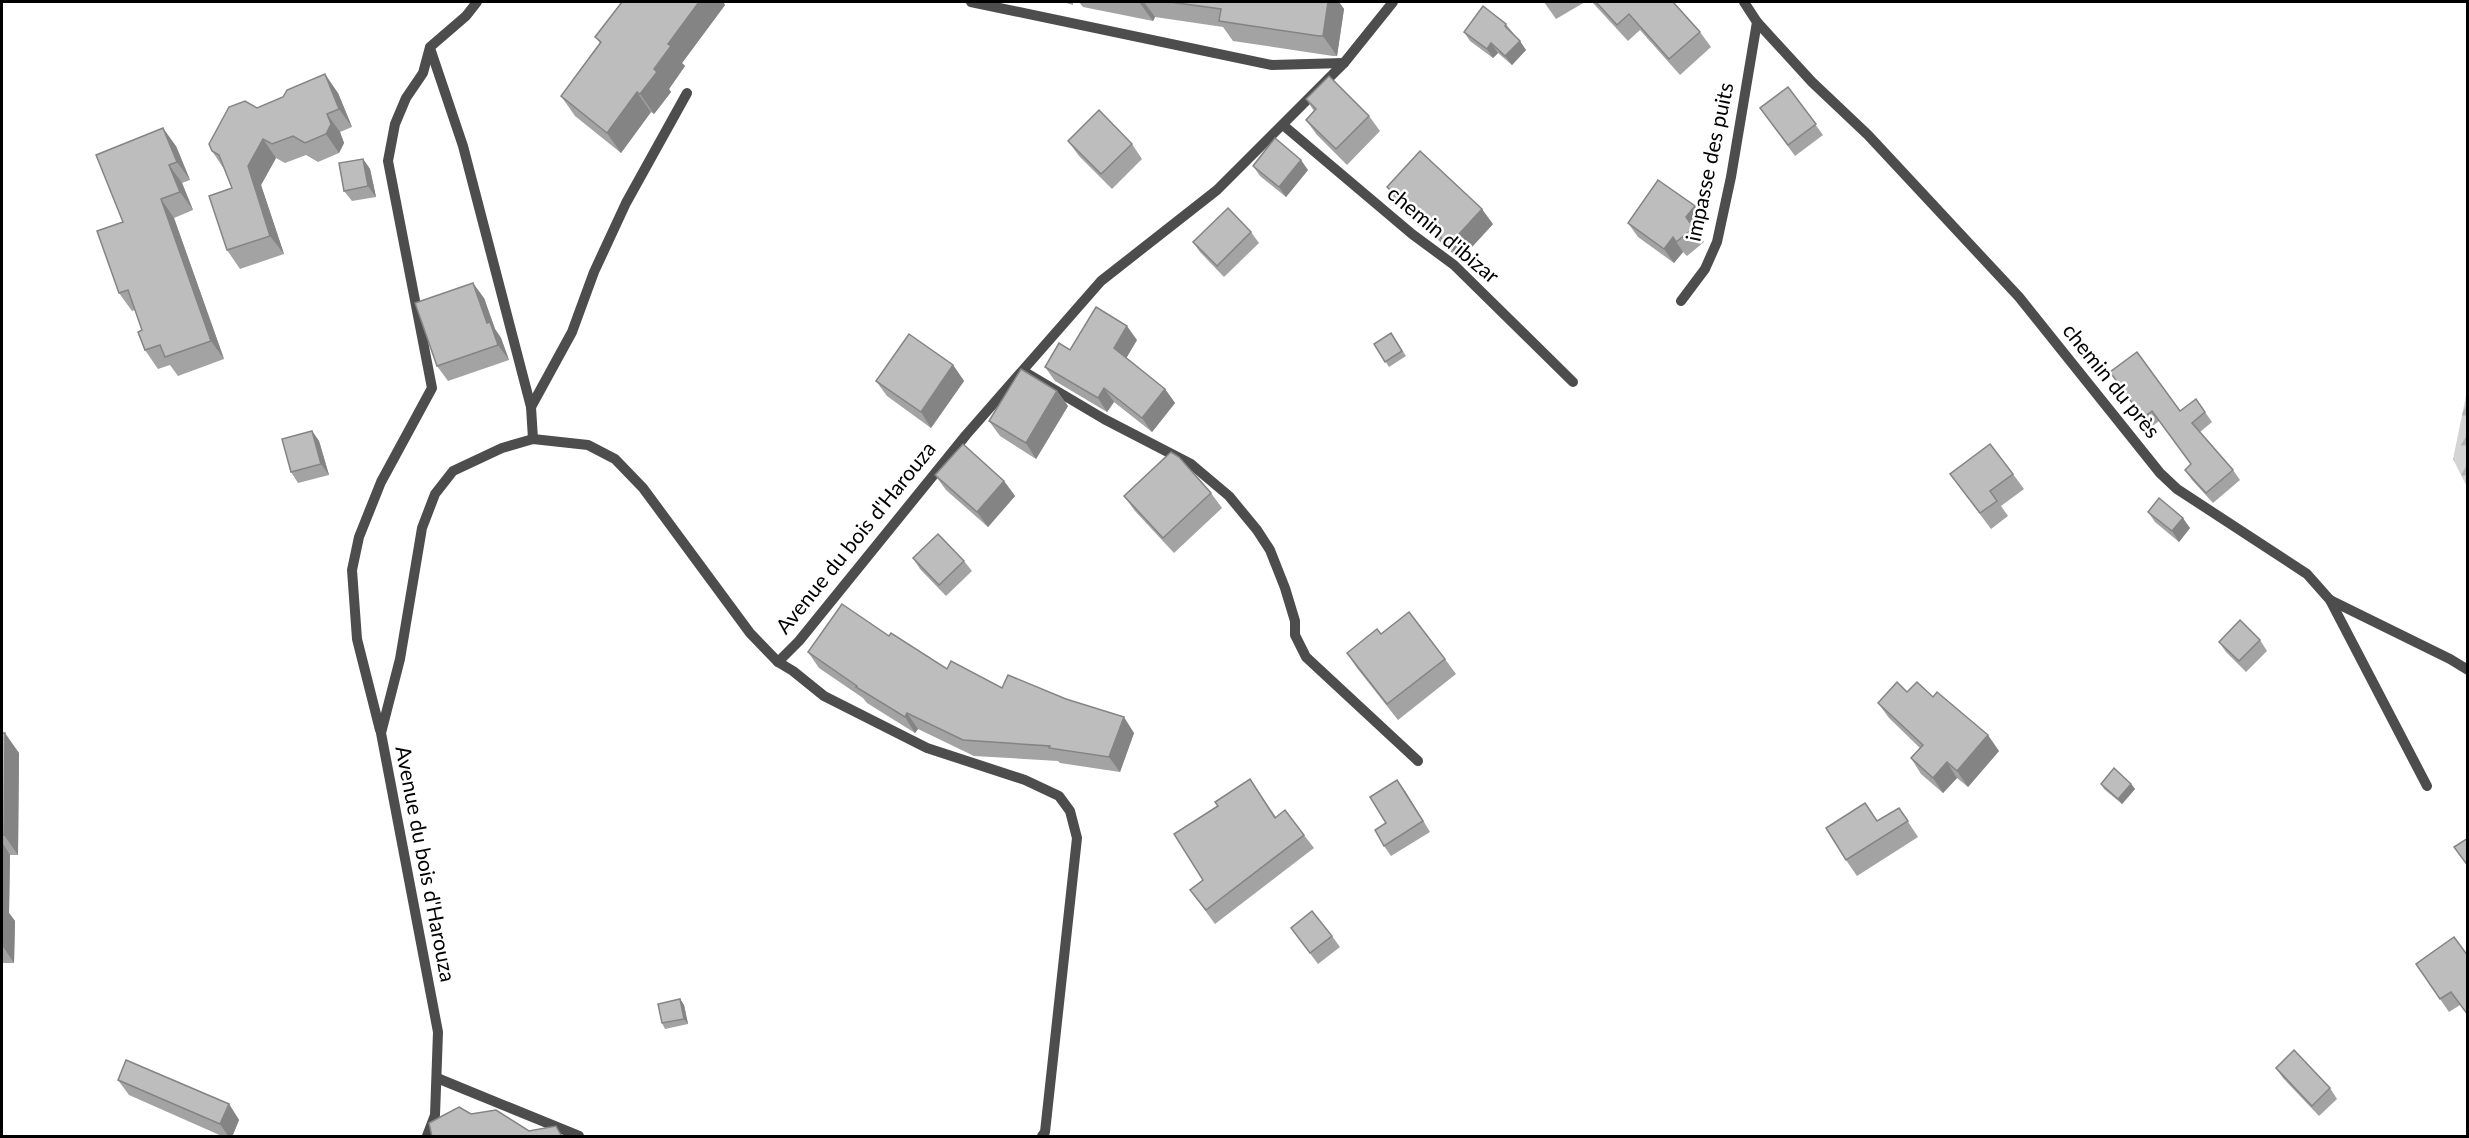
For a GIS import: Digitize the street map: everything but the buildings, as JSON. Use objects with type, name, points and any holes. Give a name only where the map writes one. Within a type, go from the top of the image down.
[{"type":"street","points":[[381,733],[357,639],[352,570],[358,537],[381,482],[432,388],[388,161],[395,124],[406,98],[423,73],[430,47],[466,16],[477,2]]},
{"type":"street","points":[[970,2],[1272,65],[1344,63]]},
{"type":"street","name":"Avenue du bois d'Harouza","points":[[427,1137],[435,1116],[438,1032],[381,733],[400,659],[422,528],[435,494],[453,471],[502,448],[533,439],[588,445],[615,459],[643,488],[750,633],[778,662],[813,624],[966,435],[1101,281],[1217,190],[1344,63],[1393,2]]},
{"type":"street","name":"chemin du près","points":[[1744,2],[1757,22],[1812,82],[1868,135],[2019,297],[2160,473],[2178,489],[2307,574],[2330,600],[2427,786]]},
{"type":"street","name":"impasse des puits","points":[[1681,301],[1705,269],[1717,242],[1731,177],[1757,22]]},
{"type":"street","points":[[430,47],[463,146],[531,406],[533,439]]},
{"type":"street","points":[[531,406],[572,332],[594,272],[626,203],[687,93]]},
{"type":"street","name":"chemin d'ibizar","points":[[1283,125],[1412,234],[1454,265],[1573,382]]},
{"type":"street","points":[[1023,371],[1104,419],[1191,464],[1229,496],[1270,550],[1285,588],[1294,621],[1295,635],[1306,657],[1418,761]]},
{"type":"street","points":[[2330,600],[2468,670]]},
{"type":"street","points":[[778,662],[824,696],[927,748],[1025,780],[1059,796],[1070,811],[1077,838],[1045,1132],[1042,1137]]},
{"type":"street","points":[[436,1078],[579,1137]]},
{"type":"green space","points":[[2467,391],[2468,487],[2453,459]]}]
